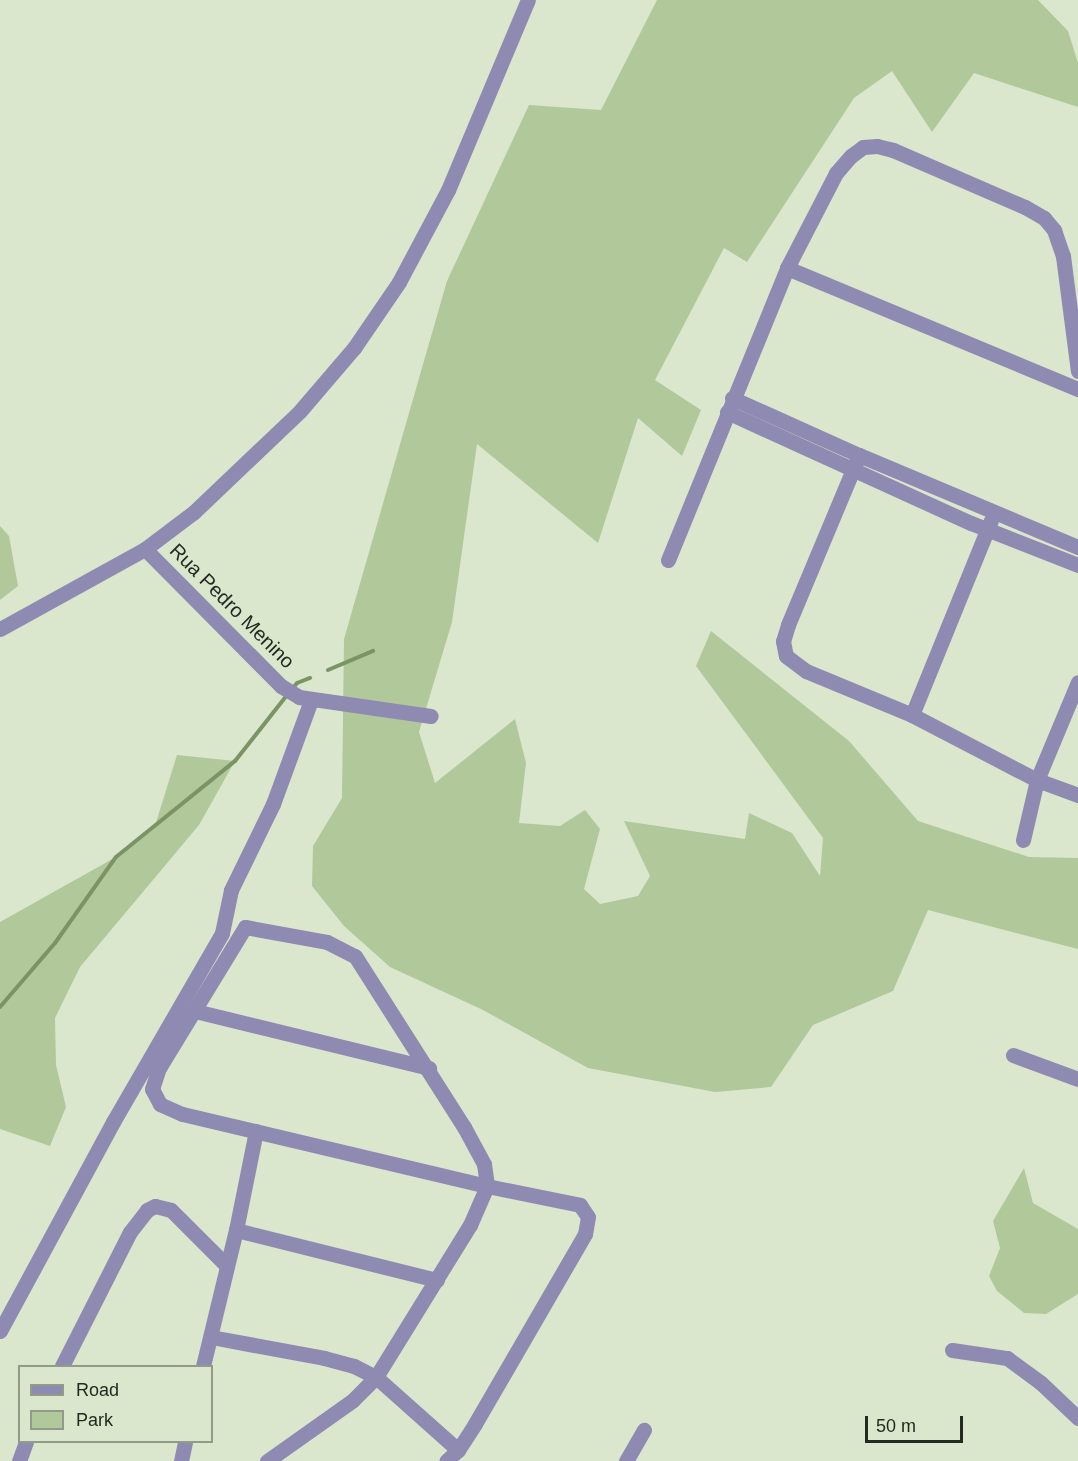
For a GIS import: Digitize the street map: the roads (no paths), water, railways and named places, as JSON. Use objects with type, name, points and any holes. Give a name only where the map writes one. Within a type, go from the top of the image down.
[{"type":"street","points":[[0,629],[145,549],[194,512],[300,411],[354,348],[399,282],[448,190],[528,0]]},
{"type":"street","points":[[668,560],[729,405],[787,268],[824,193],[851,156],[863,147],[877,146],[893,150],[1025,207],[1044,218],[1054,230],[1063,256],[1078,371]]},
{"type":"street","points":[[787,268],[1078,389]]},
{"type":"street","points":[[729,405],[856,462],[987,530],[1078,565]]},
{"type":"street","points":[[856,462],[1078,547]]},
{"type":"street","points":[[856,462],[788,625],[783,650],[794,664],[806,671],[912,715],[1037,780],[1078,795]]},
{"type":"street","points":[[912,715],[993,513]]},
{"type":"street","name":"Rua Pedro Menino","points":[[145,549],[281,686],[305,699],[431,716]]},
{"type":"street","points":[[1023,840],[1037,780],[1078,682]]},
{"type":"street","points":[[0,1331],[97,1150],[214,947],[225,922],[231,890],[273,804],[305,699]]},
{"type":"street","points":[[225,922],[327,942],[355,956],[429,1068],[478,1151],[486,1173],[487,1186],[471,1225],[376,1377],[353,1400],[267,1461]]},
{"type":"street","points":[[245,927],[159,1068],[154,1081],[154,1097],[160,1104],[176,1112],[487,1186],[580,1205],[586,1210],[589,1224],[551,1297],[458,1450],[446,1461]]},
{"type":"street","points":[[195,1011],[429,1068]]},
{"type":"street","points":[[1013,1055],[1078,1079]]},
{"type":"street","points":[[203,1365],[236,1230],[256,1131]]},
{"type":"street","points":[[62,1365],[129,1232],[147,1210],[155,1206],[171,1210],[227,1266]]},
{"type":"street","points":[[236,1230],[437,1280]]},
{"type":"street","points":[[211,1337],[324,1358],[376,1377],[458,1450]]},
{"type":"street","points":[[952,1350],[1007,1358],[1041,1383],[1078,1418]]},
{"type":"street","points":[[626,1461],[644,1430]]},
{"type":"street","points":[[19,1461],[26,1443]]},
{"type":"street","points":[[181,1461],[185,1443]]},
{"type":"waterway","points":[[328,670],[373,651]]},
{"type":"waterway","points":[[293,688],[297,683],[310,678]]},
{"type":"waterway","points":[[0,1007],[55,943],[116,857],[235,761],[288,694]]}]
